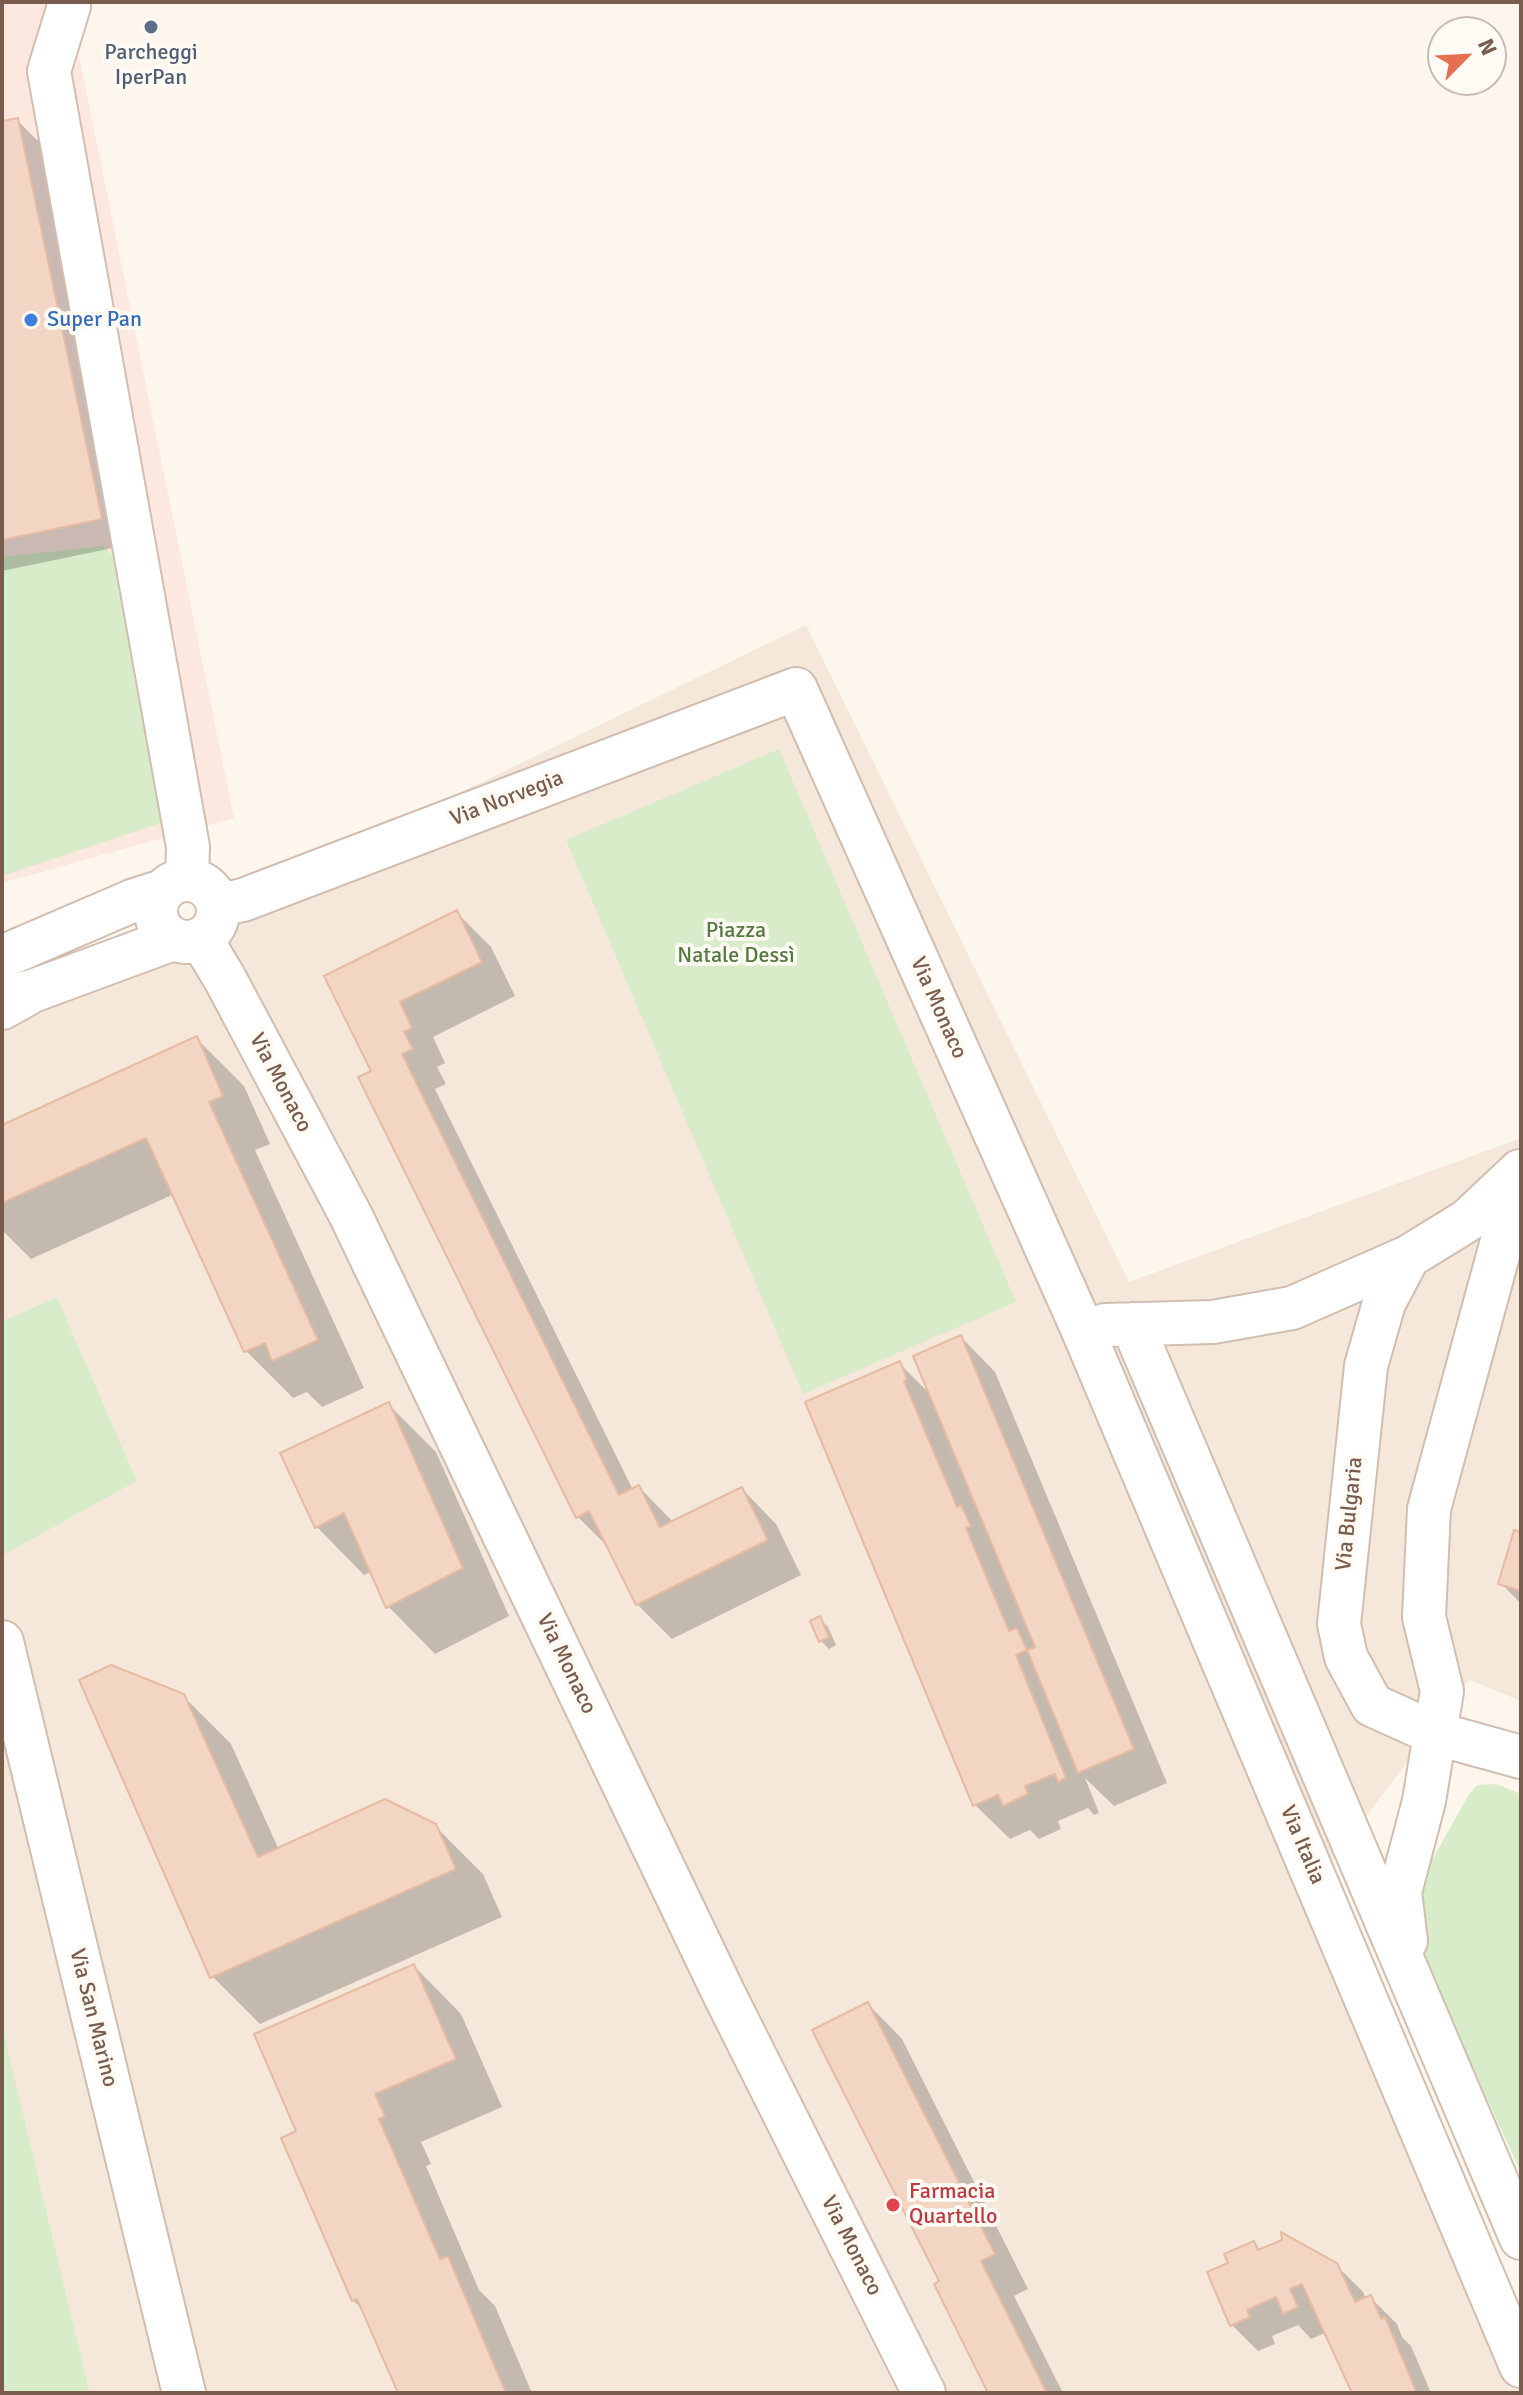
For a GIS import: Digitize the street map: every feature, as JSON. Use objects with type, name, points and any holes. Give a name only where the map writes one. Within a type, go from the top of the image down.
[{"type":"street","points":[[68,2],[49,71],[188,847],[188,911]]},
{"type":"street","name":"Via Norvegia","points":[[188,911],[243,900],[796,689]]},
{"type":"street","name":"Via Monaco","points":[[796,689],[1081,1326]]},
{"type":"street","points":[[2,957],[132,901],[188,911]]},
{"type":"street","points":[[10,999],[188,911]]},
{"type":"street","name":"Via Monaco","points":[[188,911],[351,1216],[723,1992],[924,2393]]},
{"type":"street","points":[[1081,1326],[1213,1322],[1292,1308],[1408,1257],[1447,1234],[1468,1220],[1521,1170]]},
{"type":"street","points":[[1412,1986],[1400,1892],[1424,1801],[1442,1691],[1424,1617],[1429,1509],[1521,1170]]},
{"type":"street","points":[[1447,1234],[1496,1262]]},
{"type":"street","name":"Via Bulgaria","points":[[1408,1257],[1384,1303],[1366,1366],[1339,1624],[1346,1657],[1372,1705],[1434,1733],[1521,1757]]},
{"type":"street","points":[[1132,1324],[1521,2238]]},
{"type":"street","name":"Via Italia","points":[[1081,1326],[1521,2366]]},
{"type":"street","name":"Via San Marino","points":[[2,1642],[184,2393]]},
{"type":"shaded area","points":[[2,2],[68,2],[234,818],[2,883]]},
{"type":"shaded area","points":[[806,625],[1129,1282],[1521,1138],[1521,1701],[1469,1680],[1315,1884],[1521,2381],[1521,2393],[90,2393],[2,2025],[2,1556],[137,1481],[57,1297],[2,1321],[2,1030],[226,917],[222,908]]},
{"type":"green space","points":[[103,546],[124,567],[170,820],[2,876],[2,557]]},
{"type":"green space","name":"Piazza Natale Dessì","points":[[779,749],[1016,1302],[803,1394],[566,840]]},
{"type":"green space","points":[[57,1297],[137,1481],[2,1556],[2,1321]]},
{"type":"green space","points":[[1496,1784],[1521,1794],[1521,2173],[1417,1945],[1416,1889],[1468,1796],[1477,1785]]},
{"type":"green space","points":[[2,2025],[90,2393],[2,2393]]},
{"type":"building","name":"Super Pan","points":[[18,118],[102,519],[2,540],[2,121]]},
{"type":"building","points":[[457,910],[482,962],[400,1002],[412,1028],[404,1032],[413,1049],[402,1054],[619,1495],[639,1485],[660,1527],[742,1487],[768,1540],[636,1605],[589,1511],[576,1518],[358,1077],[371,1071],[324,976]]},
{"type":"building","points":[[197,1036],[223,1096],[209,1102],[318,1340],[272,1361],[265,1343],[244,1352],[146,1138],[2,1203],[2,1125]]},
{"type":"building","points":[[961,1335],[1134,1749],[1078,1773],[1027,1650],[1035,1647],[913,1356]]},
{"type":"building","points":[[900,1361],[907,1379],[904,1381],[957,1507],[961,1505],[971,1526],[966,1528],[1009,1631],[1017,1628],[1027,1650],[1016,1655],[1066,1778],[1058,1782],[1055,1774],[1025,1786],[1028,1794],[1003,1806],[998,1795],[973,1806],[805,1402]]},
{"type":"building","points":[[389,1402],[463,1568],[386,1608],[344,1513],[315,1528],[280,1453]]},
{"type":"building","points":[[1514,1530],[1521,1532],[1521,1591],[1498,1584]]},
{"type":"building","points":[[820,1616],[829,1637],[819,1642],[810,1621]]},
{"type":"building","points":[[111,1665],[184,1694],[258,1857],[385,1799],[436,1824],[456,1869],[210,1978],[79,1680]]},
{"type":"building","points":[[414,1964],[456,2059],[375,2094],[385,2116],[379,2119],[440,2259],[448,2256],[506,2393],[398,2393],[357,2299],[352,2301],[281,2138],[296,2131],[254,2034]]},
{"type":"building","points":[[868,2002],[995,2254],[981,2261],[1047,2393],[988,2393],[934,2284],[939,2281],[812,2030]]},
{"type":"building","points":[[1281,2232],[1337,2263],[1355,2302],[1371,2295],[1381,2319],[1385,2317],[1417,2393],[1352,2393],[1302,2284],[1290,2289],[1298,2307],[1283,2314],[1276,2297],[1247,2310],[1250,2317],[1230,2326],[1207,2272],[1228,2263],[1224,2254],[1254,2241],[1258,2250],[1282,2240]]},
{"type":"place","name":"Parcheggi IperPan","points":[[151,27]]},
{"type":"place","name":"Super Pan","points":[[31,320]]},
{"type":"place","name":"Farmacia Quartello","points":[[893,2205]]}]
